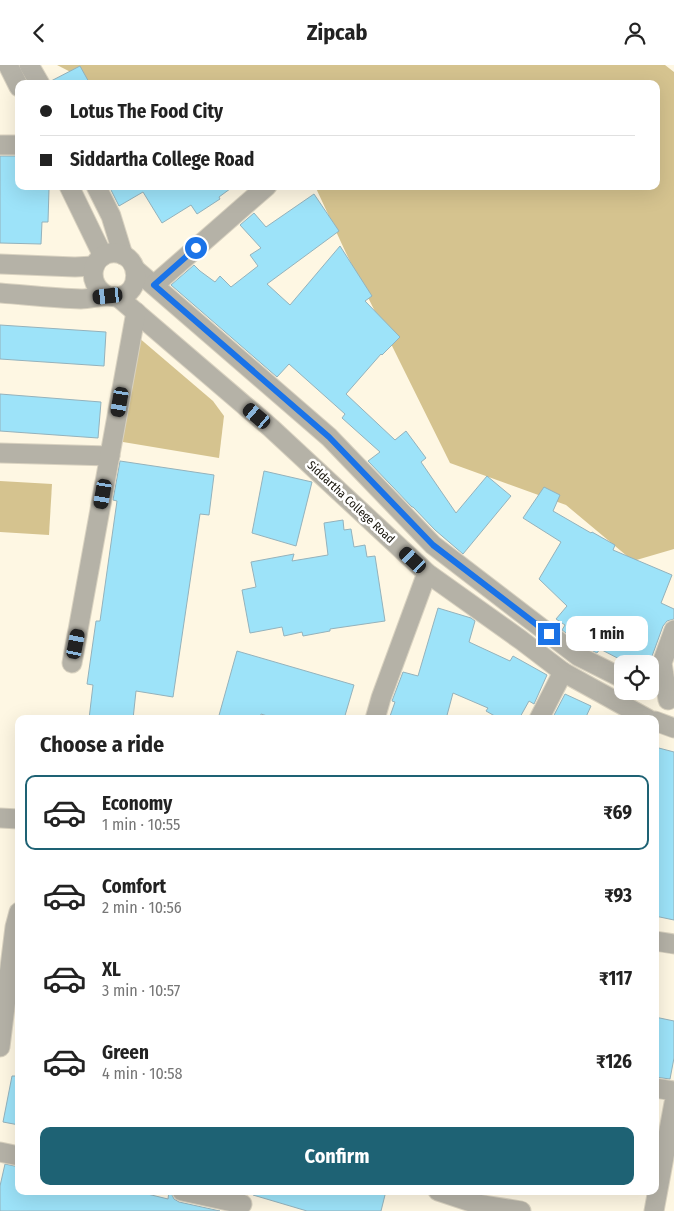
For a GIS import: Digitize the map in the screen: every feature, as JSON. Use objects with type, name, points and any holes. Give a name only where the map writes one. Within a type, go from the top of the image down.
[{"type":"street","points":[[8,65],[16,80]]},
{"type":"street","points":[[29,65],[38,80]]},
{"type":"street","points":[[0,145],[15,145]]},
{"type":"street","points":[[71,190],[99,261],[93,279],[94,284],[98,289],[113,297]]},
{"type":"street","points":[[98,190],[111,216],[123,255]]},
{"type":"street","points":[[154,285],[262,190]]},
{"type":"street","points":[[0,264],[75,267],[99,261],[109,253],[116,253],[129,258],[136,270],[329,437],[433,545],[578,656],[614,674]]},
{"type":"street","points":[[0,293],[83,299],[125,295],[134,284],[136,270]]},
{"type":"street","name":"Siddartha College Road","points":[[113,297],[136,312],[271,427],[427,573],[563,672],[641,715]]},
{"type":"street","points":[[72,663],[136,312]]},
{"type":"street","points":[[0,453],[110,456]]},
{"type":"street","points":[[376,715],[380,698],[427,573]]},
{"type":"street","points":[[671,701],[662,663],[674,630]]},
{"type":"street","points":[[541,715],[563,672]]},
{"type":"street","points":[[659,695],[671,701]]},
{"type":"street","points":[[659,722],[674,728]]},
{"type":"street","points":[[0,818],[15,819]]},
{"type":"street","points":[[0,1047],[12,1014],[11,921]]},
{"type":"street","points":[[659,942],[674,944]]},
{"type":"street","points":[[659,1088],[674,1091]]},
{"type":"street","points":[[659,1184],[674,1103]]},
{"type":"street","points":[[0,1152],[15,1155]]},
{"type":"street","points":[[204,1195],[243,1202]]},
{"type":"street","points":[[450,1195],[477,1204],[521,1211]]},
{"type":"street","points":[[654,1211],[657,1195]]},
{"type":"shaded area","points":[[57,65],[665,65],[674,72],[674,549],[633,561],[566,505],[450,463],[317,190],[660,190],[660,80],[86,80]]},
{"type":"shaded area","points":[[138,337],[213,401],[224,416],[219,458],[117,441]]},
{"type":"shaded area","points":[[0,481],[52,484],[49,535],[0,532]]},
{"type":"building","points":[[80,66],[88,80],[53,80]]},
{"type":"building","points":[[0,156],[15,156],[15,190],[49,190],[48,222],[42,222],[41,244],[0,243]]},
{"type":"building","points":[[111,190],[229,190],[219,197],[220,199],[197,214],[191,205],[162,223],[143,192],[119,206]]},
{"type":"building","points":[[314,194],[339,231],[267,284],[290,305],[340,246],[372,296],[365,301],[400,337],[381,354],[346,394],[395,440],[406,431],[426,458],[421,462],[456,513],[487,476],[511,496],[463,554],[435,530],[368,461],[380,452],[342,418],[345,414],[289,364],[277,377],[171,285],[194,265],[215,282],[220,276],[231,287],[258,266],[250,255],[261,248],[240,225],[254,213],[266,227]]},
{"type":"building","points":[[0,325],[106,332],[104,366],[0,359]]},
{"type":"building","points":[[0,394],[101,402],[98,438],[0,431]]},
{"type":"building","points":[[120,461],[214,475],[209,515],[200,514],[173,697],[136,691],[133,715],[89,715],[93,685],[87,684],[96,621],[100,621],[117,501],[113,500]]},
{"type":"building","points":[[264,471],[312,482],[296,546],[252,533]]},
{"type":"building","points":[[544,487],[560,495],[553,511],[615,545],[613,550],[672,575],[661,603],[674,609],[674,619],[667,621],[663,626],[652,655],[614,656],[600,649],[597,653],[585,647],[562,630],[565,625],[556,619],[567,606],[539,579],[561,542],[523,518]]},
{"type":"building","points":[[343,520],[344,530],[351,529],[354,547],[365,545],[367,557],[375,556],[385,621],[330,629],[330,631],[303,636],[302,632],[284,636],[282,627],[250,633],[242,590],[256,587],[251,562],[294,554],[292,561],[328,555],[324,523]]},
{"type":"building","points":[[438,608],[471,618],[475,621],[469,642],[510,661],[513,656],[547,675],[534,704],[529,701],[521,715],[493,715],[486,711],[488,708],[453,693],[447,715],[390,715],[395,702],[392,701],[403,672],[418,676]]},
{"type":"building","points":[[237,651],[354,685],[345,715],[219,715]]},
{"type":"building","points":[[565,694],[591,706],[587,715],[554,715]]},
{"type":"building","points":[[659,748],[674,752],[674,920],[659,917]]},
{"type":"building","points":[[659,1018],[674,1021],[674,1058],[670,1079],[659,1078]]},
{"type":"building","points":[[12,1076],[15,1076],[15,1124],[3,1122]]},
{"type":"building","points":[[5,1164],[15,1166],[15,1195],[152,1195],[168,1199],[168,1195],[172,1195],[179,1202],[220,1211],[0,1211],[0,1186]]},
{"type":"building","points":[[253,1195],[385,1195],[381,1211],[307,1211]]},
{"type":"route","points":[[196,248],[154,285],[329,437],[433,545],[549,634]]}]
